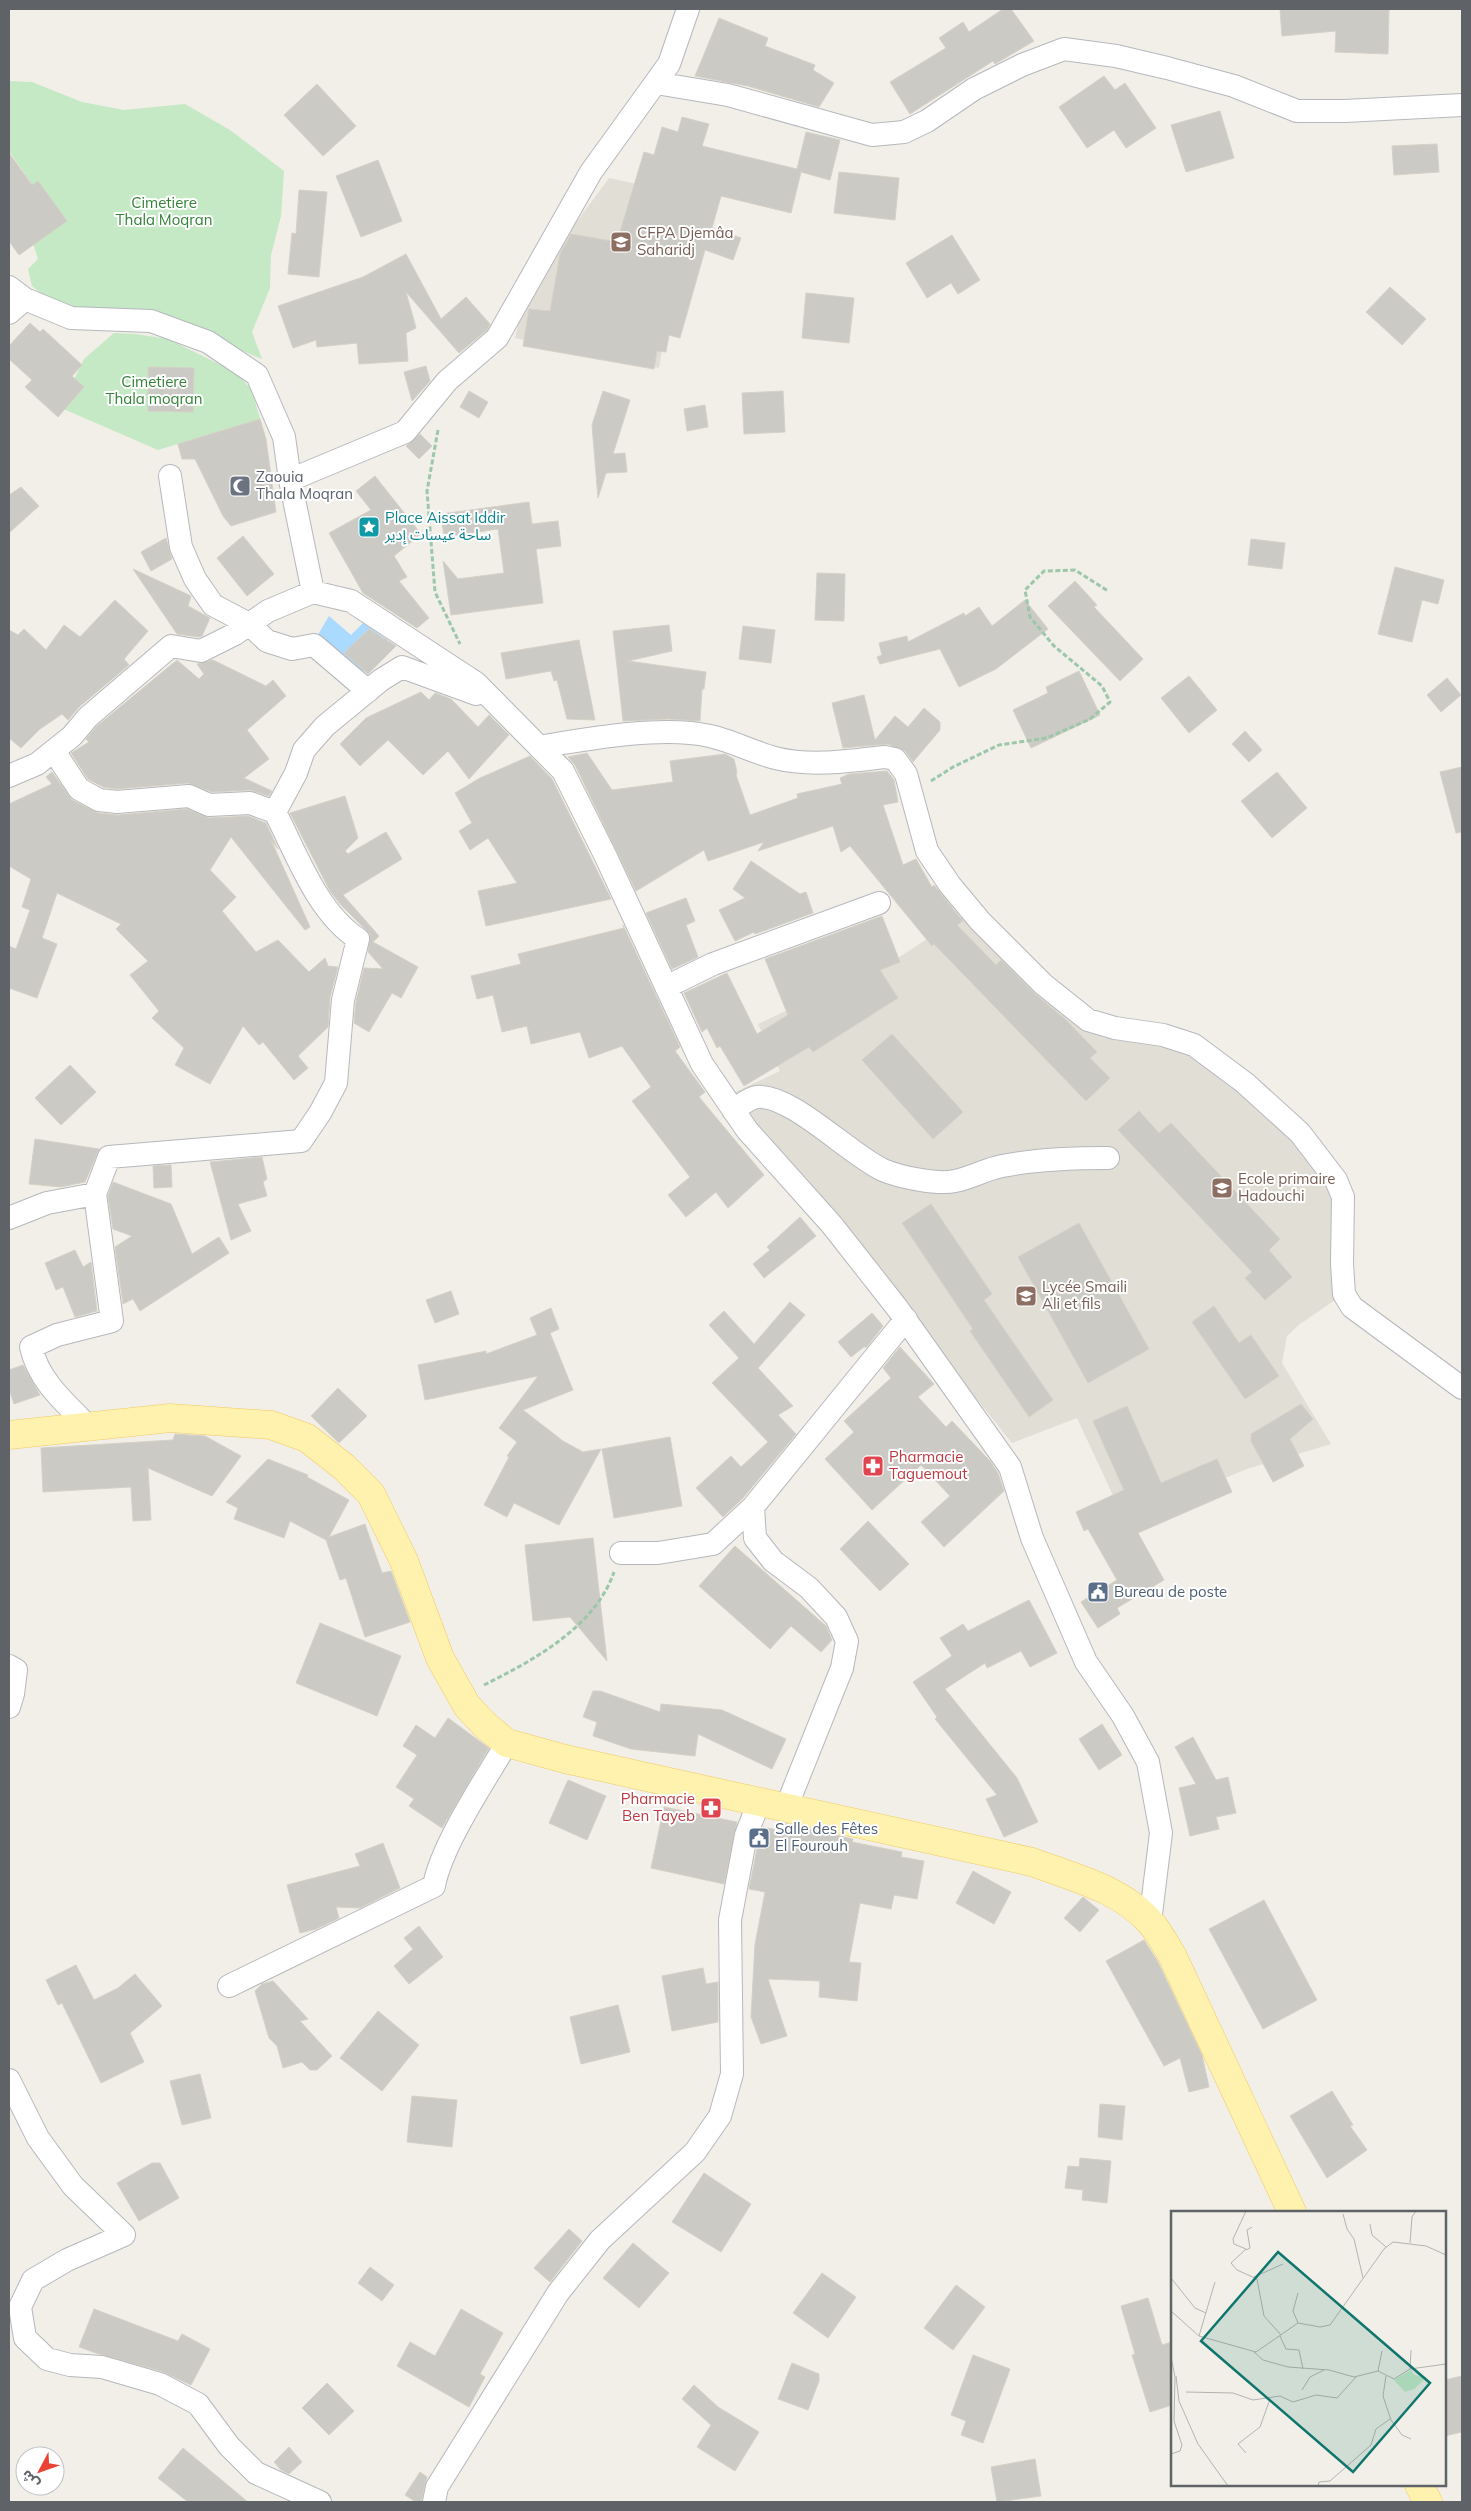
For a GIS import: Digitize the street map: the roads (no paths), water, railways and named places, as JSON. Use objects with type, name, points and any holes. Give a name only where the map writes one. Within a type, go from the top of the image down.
[{"type":"main road","points":[[9,1435],[170,1418],[271,1425],[307,1438],[344,1468],[370,1494],[404,1561],[440,1658],[461,1696],[486,1726],[507,1743],[565,1759],[1032,1862],[1103,1889],[1126,1903],[1150,1922],[1172,1955],[1292,2211]]},
{"type":"main road","points":[[1420,2486],[1428,2502]]},
{"type":"street","points":[[290,480],[405,432],[447,381],[497,338],[591,172],[669,64],[688,9]]},
{"type":"street","points":[[656,83],[728,95],[872,135],[904,132],[927,121],[974,89],[1022,65],[1064,49],[1116,56],[1167,68],[1234,86],[1297,110],[1345,111],[1462,105]]},
{"type":"street","points":[[14,300],[71,318],[151,321],[208,342],[257,375],[284,437],[290,480],[313,592]]},
{"type":"street","points":[[170,476],[181,547],[195,579],[213,605],[249,624],[267,641],[292,649],[314,645],[365,693]]},
{"type":"street","points":[[9,776],[37,764],[72,736],[88,717],[171,646],[201,652],[268,611],[313,592],[351,602],[476,683],[496,702],[563,772],[606,857],[702,1064],[747,1130],[832,1225],[906,1320],[1010,1467],[1032,1538],[1086,1662],[1123,1716],[1148,1762],[1161,1833],[1150,1922]]},
{"type":"street","points":[[275,812],[296,773],[304,750],[324,726],[365,693],[402,667],[496,702]]},
{"type":"street","points":[[539,747],[620,736],[665,733],[710,736],[776,758],[804,763],[884,757],[895,759],[906,774],[927,851],[950,884],[980,920],[1043,984],[1088,1020],[1114,1028],[1163,1035],[1194,1045],[1245,1082],[1300,1133],[1336,1180],[1343,1197],[1342,1264],[1344,1294],[1352,1307],[1392,1338],[1460,1383]]},
{"type":"street","points":[[54,750],[79,789],[99,800],[117,802],[189,796],[209,805],[250,803],[275,812],[314,892],[343,929],[358,939],[343,1000],[336,1083],[320,1113],[301,1140],[108,1157],[95,1194],[112,1322],[57,1335],[31,1347],[35,1365],[56,1394],[88,1427]]},
{"type":"street","points":[[666,988],[713,964],[880,904]]},
{"type":"street","points":[[733,1110],[754,1097],[770,1097],[811,1120],[847,1148],[884,1170],[921,1179],[953,1182],[1001,1166],[1063,1158],[1108,1158]]},
{"type":"street","points":[[9,1218],[47,1203],[95,1194]]},
{"type":"street","points":[[621,1553],[658,1553],[713,1544],[753,1507],[906,1320]]},
{"type":"street","points":[[753,1507],[755,1538],[773,1561],[809,1588],[836,1617],[847,1641],[842,1668],[786,1808]]},
{"type":"street","points":[[9,1666],[16,1670],[9,1708]]},
{"type":"street","points":[[229,1986],[434,1886],[437,1872],[458,1829],[507,1743]]},
{"type":"street","points":[[434,2502],[437,2488],[558,2292],[600,2240],[695,2152],[720,2116],[732,2074],[730,1920],[746,1835],[759,1802]]},
{"type":"street","points":[[9,2080],[38,2138],[73,2186],[124,2235],[67,2260],[33,2280],[20,2307],[25,2338],[47,2360],[70,2365],[102,2367],[160,2384],[198,2404],[229,2446],[256,2473],[320,2502]]},
{"type":"water","points":[[329,616],[351,635],[363,623],[388,640],[361,673],[316,638]]},
{"type":"place","name":"CFPA Djemâa Saharidj","points":[[621,242]]},
{"type":"place","name":"Zaouia Thala Moqran","points":[[240,486]]},
{"type":"place","name":"Place Aissat Iddir ساحة عيسات إدير","points":[[369,527]]},
{"type":"place","name":"Ecole primaire Hadouchi","points":[[1222,1188]]},
{"type":"place","name":"Lycée Smaili Ali et fils","points":[[1026,1296]]},
{"type":"place","name":"Pharmacie Taguemout","points":[[873,1466]]},
{"type":"place","name":"Bureau de poste","points":[[1098,1592]]},
{"type":"place","name":"Pharmacie Ben Tayeb","points":[[711,1808]]},
{"type":"place","name":"Salle des Fêtes El Fourouh","points":[[759,1838]]},
{"type":"park label","name":"Cimetiere Thala Moqran","points":[[164,212]]},
{"type":"park label","name":"Cimetiere Thala moqran","points":[[154,390]]}]
